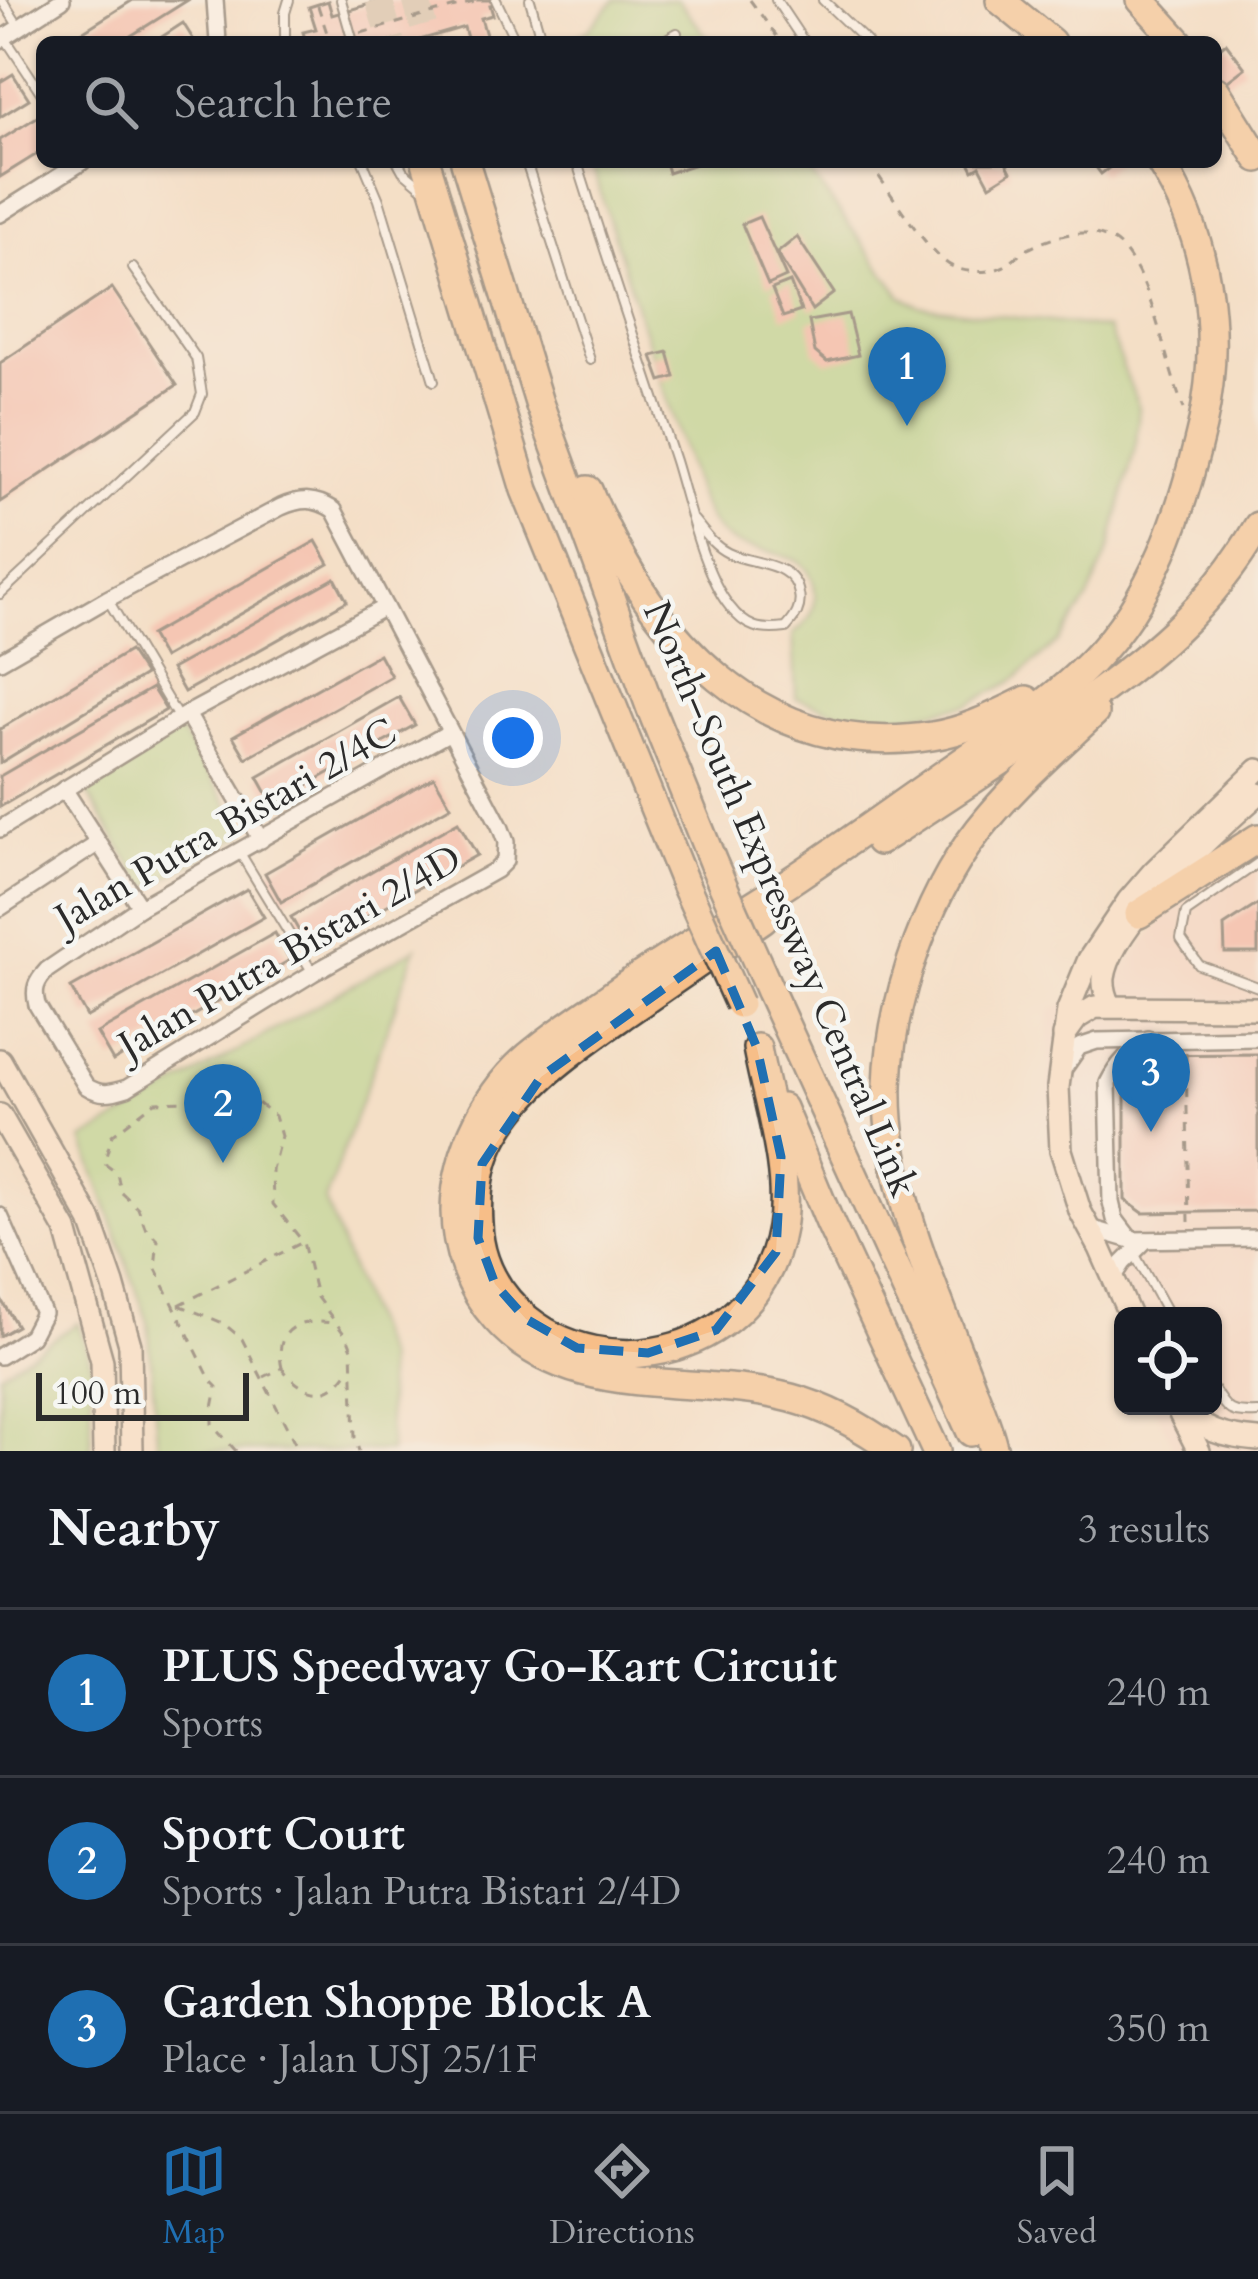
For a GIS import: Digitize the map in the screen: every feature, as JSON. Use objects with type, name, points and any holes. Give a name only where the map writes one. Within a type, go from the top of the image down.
[{"type":"highway","points":[[1000,0],[1044,36]]},
{"type":"highway","points":[[1142,0],[1174,36]]},
{"type":"highway","points":[[1222,101],[1258,158]]},
{"type":"highway","name":"North–South Expressway Central Link","points":[[428,168],[525,490],[685,884],[830,1223],[936,1451]]},
{"type":"highway","name":"North–South Expressway Central Link","points":[[467,168],[539,403],[650,709],[769,989],[980,1451]]},
{"type":"highway","points":[[896,1451],[833,1412],[791,1398],[634,1382],[560,1364],[535,1352],[491,1314],[460,1255],[455,1196],[460,1167],[491,1100],[532,1053],[646,971],[798,876],[1009,729],[1095,658],[1125,621],[1180,514],[1210,390],[1213,346],[1202,259],[1188,217],[1163,168]]},
{"type":"highway","points":[[539,403],[568,442],[624,562],[681,645],[744,698],[789,721],[836,736],[881,740],[934,736],[976,724],[1028,699],[1079,663],[1095,658]]},
{"type":"highway","points":[[757,1048],[781,1157],[782,1223],[763,1280],[744,1303],[716,1330],[683,1345],[648,1353],[577,1348],[526,1319],[495,1284],[484,1261],[477,1208],[482,1164],[492,1140],[522,1098],[570,1053],[1032,741],[1136,665],[1211,596],[1258,526]]},
{"type":"highway","points":[[994,1451],[897,1173],[888,1084],[894,1034],[928,919],[970,843],[989,817],[1123,684],[1136,665]]},
{"type":"highway","points":[[1139,914],[1258,838]]},
{"type":"street","points":[[8,35],[62,0]]},
{"type":"street","points":[[215,0],[218,36]]},
{"type":"street","points":[[0,214],[73,168]]},
{"type":"street","points":[[0,661],[281,507],[307,500],[322,502],[334,510],[450,732]]},
{"type":"street","points":[[0,829],[183,717],[385,607]]},
{"type":"street","points":[[183,717],[261,840]]},
{"type":"street","name":"Jalan Putra Bistari 2/4C","points":[[59,1044],[34,991],[46,970],[140,907],[450,732]]},
{"type":"street","name":"Jalan Putra Bistari 2/4D","points":[[59,1044],[95,1092],[127,1088],[313,973],[496,870],[505,861],[506,842],[450,732]]},
{"type":"street","points":[[1126,1307],[1079,1210],[1064,1165],[1058,1087],[1068,1010],[1088,959],[1129,901],[1258,770]]},
{"type":"street","points":[[64,789],[140,907]]},
{"type":"street","points":[[1110,1005],[1104,977],[1109,961],[1139,914],[1258,794]]},
{"type":"street","points":[[0,908],[97,844]]},
{"type":"street","points":[[1064,1036],[1077,1018],[1095,1006],[1258,1008]]},
{"type":"street","points":[[1058,1087],[1066,1061],[1079,1047],[1097,1041],[1258,1038]]},
{"type":"street","points":[[1137,1244],[1115,1220],[1111,1202],[1108,1083],[1116,1066],[1148,1039]]},
{"type":"street","points":[[0,1060],[91,1221],[113,1284],[130,1345],[132,1451]]},
{"type":"street","points":[[0,1115],[66,1230],[101,1361],[104,1451]]},
{"type":"street","points":[[0,1216],[43,1313],[31,1336],[0,1357]]},
{"type":"street","points":[[1090,1228],[1137,1244],[1258,1238]]},
{"type":"street","points":[[1113,1278],[1137,1244]]},
{"type":"street","points":[[1181,1415],[1199,1451]]},
{"type":"street","points":[[1186,1415],[1197,1425],[1219,1433],[1258,1441]]},
{"type":"street","points":[[1244,1451],[1258,1441]]},
{"type":"lane","points":[[2,0],[8,35],[36,84]]},
{"type":"lane","points":[[285,36],[289,0]]},
{"type":"lane","points":[[341,0],[351,36]]},
{"type":"lane","points":[[496,0],[513,36]]},
{"type":"lane","points":[[530,0],[540,36]]},
{"type":"lane","points":[[776,0],[800,36]]},
{"type":"lane","points":[[824,0],[861,36]]},
{"type":"lane","points":[[672,36],[677,33]]},
{"type":"lane","points":[[366,168],[434,381]]},
{"type":"lane","points":[[401,168],[437,199]]},
{"type":"lane","points":[[528,168],[590,360]]},
{"type":"lane","points":[[580,168],[694,520],[713,577],[726,603],[743,622],[756,629],[786,628],[800,603],[794,577],[721,550],[694,520]]},
{"type":"lane","points":[[0,594],[195,412],[202,394],[196,358],[133,268]]},
{"type":"lane","points":[[107,599],[183,717]]},
{"type":"lane","points":[[240,852],[313,973]]},
{"type":"lane","points":[[1258,863],[1186,913],[1181,940],[1199,964],[1258,987]]},
{"type":"lane","points":[[1137,1244],[1165,1307]]},
{"type":"lane","points":[[1222,1404],[1235,1414],[1258,1413]]},
{"type":"path","points":[[362,36],[481,0]]},
{"type":"path","points":[[750,0],[777,36]]},
{"type":"path","points":[[318,6],[328,36]]},
{"type":"path","points":[[873,168],[936,255],[953,268],[976,272],[1001,268],[1022,252],[1069,233],[1092,232],[1112,240],[1127,255],[1150,302],[1174,386],[1198,444]]},
{"type":"path","points":[[1186,1038],[1189,1239]]},
{"type":"path","points":[[236,1451],[212,1424],[217,1388],[155,1267],[158,1240],[122,1192],[117,1173],[106,1165],[112,1135],[154,1102],[222,1094],[254,1100],[275,1116],[281,1136],[272,1170],[273,1204],[303,1242],[316,1296],[348,1340],[359,1451]]},
{"type":"path","points":[[177,1306],[303,1242]]},
{"type":"path","points":[[177,1306],[223,1323],[242,1339],[299,1451]]},
{"type":"path","points":[[334,1323],[296,1325],[279,1349],[282,1368],[302,1389],[319,1392],[344,1379],[352,1364]]},
{"type":"path","points":[[262,1378],[282,1368]]},
{"type":"highlighted area","points":[[716,951],[757,1048],[781,1157],[776,1252],[716,1330],[648,1353],[577,1348],[526,1319],[495,1284],[478,1238],[482,1164],[541,1077]]},
{"type":"shaded area","points":[[1258,848],[1258,1451],[1176,1451],[1158,1415],[1222,1415],[1222,1307],[1114,1307],[1114,1324],[1070,1234],[1047,1139],[1049,1012],[1125,967],[1166,915]]},
{"type":"green space","points":[[615,0],[678,0],[706,36],[576,36],[588,30]]},
{"type":"green space","points":[[593,168],[806,168],[902,296],[920,306],[1108,329],[1139,408],[1136,443],[1110,548],[1087,601],[1059,641],[1013,681],[967,705],[890,719],[852,717],[796,698],[793,634],[812,613],[813,580],[796,560],[727,539],[705,512]]},
{"type":"green space","points":[[180,731],[247,833],[146,889],[86,791]]},
{"type":"green space","points":[[416,948],[325,1201],[385,1360],[390,1451],[158,1451],[148,1322],[83,1140]]},
{"type":"green space","points":[[78,1323],[92,1366],[91,1451],[0,1451],[0,1373]]},
{"type":"building","points":[[133,0],[188,0],[131,36],[76,36]]},
{"type":"building","points":[[384,0],[494,0],[495,4],[490,5],[493,15],[481,18],[486,36],[466,36],[464,27],[433,36],[304,36],[303,32],[316,29],[309,7],[328,1],[332,15]]},
{"type":"building","points":[[183,23],[191,36],[163,36]]},
{"type":"building","points":[[1226,43],[1245,68],[1222,85],[1222,46]]},
{"type":"building","points":[[13,74],[29,99],[0,117],[0,82]]},
{"type":"building","points":[[36,118],[36,155],[0,177],[0,140]]},
{"type":"building","points":[[981,168],[1009,168],[1011,172],[990,185]]},
{"type":"building","points":[[759,217],[786,277],[768,285],[742,224]]},
{"type":"building","points":[[797,237],[834,293],[812,310],[777,253]]},
{"type":"building","points":[[790,282],[801,311],[783,317],[772,289]]},
{"type":"building","points":[[112,288],[177,385],[0,502],[0,363]]},
{"type":"building","points":[[848,314],[858,355],[827,362],[815,352],[809,321]]},
{"type":"building","points":[[668,352],[675,377],[661,381],[652,356]]},
{"type":"building","points":[[316,541],[329,564],[163,658],[150,635]]},
{"type":"building","points":[[335,578],[347,601],[184,692],[171,669]]},
{"type":"building","points":[[129,651],[145,675],[0,763],[0,729]]},
{"type":"building","points":[[379,654],[391,676],[246,758],[233,736]]},
{"type":"building","points":[[152,688],[166,710],[0,807],[0,776]]},
{"type":"building","points":[[399,697],[415,725],[273,804],[258,777]]},
{"type":"building","points":[[434,777],[451,806],[281,902],[265,873]]},
{"type":"building","points":[[458,822],[477,855],[309,949],[291,917]]},
{"type":"building","points":[[247,889],[264,917],[87,1017],[71,988]]},
{"type":"building","points":[[1258,904],[1258,953],[1225,953],[1224,926]]},
{"type":"building","points":[[275,933],[290,960],[113,1061],[97,1033]]},
{"type":"building","points":[[1258,1054],[1258,1211],[1143,1213],[1125,1200],[1125,1065],[1135,1055]]},
{"type":"building","points":[[0,1298],[17,1326],[0,1336]]},
{"type":"tunnel","points":[[379,0],[389,36]]},
{"type":"tunnel","points":[[416,0],[426,36]]},
{"type":"place","name":"PLUS Speedway Go-Kart Circuit","points":[[907,426]]},
{"type":"place","name":"Garden Shoppe Block A","points":[[1151,1132]]},
{"type":"place","name":"Sport Court","points":[[223,1163]]}]
